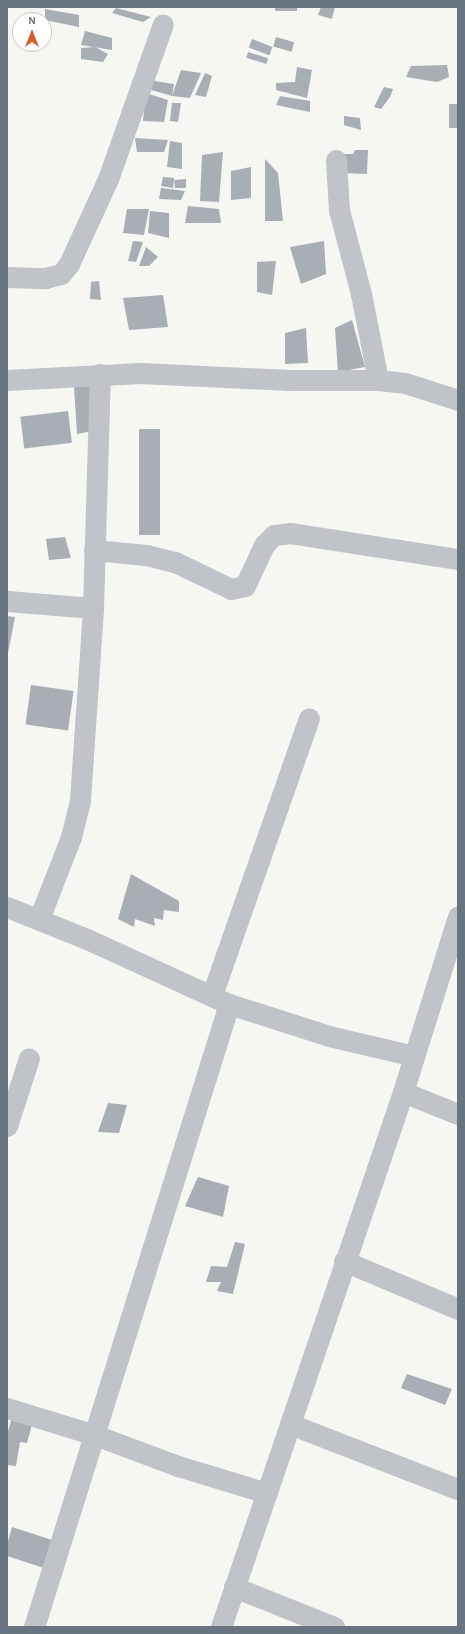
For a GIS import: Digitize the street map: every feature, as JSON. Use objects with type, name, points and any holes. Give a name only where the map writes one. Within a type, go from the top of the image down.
[{"type":"street","points":[[7,277],[45,278],[61,274],[69,264],[108,178],[163,24]]},
{"type":"street","points":[[336,160],[339,210],[361,294],[378,380]]},
{"type":"street","points":[[39,919],[71,837],[80,800],[93,608],[100,374]]},
{"type":"street","points":[[7,380],[100,374],[195,374],[345,381],[378,380],[405,383],[458,400]]},
{"type":"street","points":[[94,550],[146,555],[175,562],[231,589],[244,586],[264,545],[274,535],[290,533],[458,559]]},
{"type":"street","points":[[7,601],[93,608]]},
{"type":"street","points":[[34,1627],[95,1435],[220,999],[309,718]]},
{"type":"street","points":[[7,907],[39,919],[220,999],[329,1036],[414,1056]]},
{"type":"street","points":[[221,1627],[403,1092],[458,916]]},
{"type":"street","points":[[7,1126],[29,1058]]},
{"type":"street","points":[[403,1092],[458,1114]]},
{"type":"street","points":[[344,1262],[458,1309]]},
{"type":"street","points":[[7,1408],[95,1435],[178,1466],[267,1493]]},
{"type":"street","points":[[290,1424],[458,1489]]},
{"type":"street","points":[[234,1587],[334,1627]]},
{"type":"building","points":[[275,7],[297,7],[297,11],[275,11]]},
{"type":"building","points":[[321,7],[335,7],[332,19],[318,15]]},
{"type":"building","points":[[116,8],[151,17],[143,22],[112,13]]},
{"type":"building","points":[[45,9],[79,15],[79,27],[52,21],[52,12],[45,12]]},
{"type":"building","points":[[85,31],[112,38],[112,50],[81,45]]},
{"type":"building","points":[[276,37],[294,42],[292,52],[273,47]]},
{"type":"building","points":[[252,39],[273,47],[269,55],[249,47]]},
{"type":"building","points":[[95,47],[108,54],[103,62],[81,59],[81,48]]},
{"type":"building","points":[[248,52],[268,58],[266,64],[246,58]]},
{"type":"building","points":[[447,65],[449,77],[437,82],[406,77],[411,66]]},
{"type":"building","points":[[297,67],[312,70],[307,98],[276,90],[276,83],[295,82]]},
{"type":"building","points":[[181,70],[201,73],[190,98],[172,96]]},
{"type":"building","points":[[205,73],[212,76],[206,97],[195,95]]},
{"type":"building","points":[[154,81],[174,84],[172,96],[148,89]]},
{"type":"building","points":[[384,87],[393,89],[390,97],[381,109],[374,107]]},
{"type":"building","points":[[146,93],[168,100],[164,122],[143,121]]},
{"type":"building","points":[[280,96],[310,101],[310,112],[276,105]]},
{"type":"building","points":[[172,103],[181,103],[178,122],[170,121]]},
{"type":"building","points":[[449,104],[458,104],[458,128],[449,128]]},
{"type":"building","points":[[344,116],[360,118],[361,130],[344,125]]},
{"type":"building","points":[[135,138],[168,140],[164,152],[137,152]]},
{"type":"building","points":[[170,141],[182,143],[182,169],[167,167]]},
{"type":"building","points":[[355,150],[368,150],[367,174],[343,173],[343,154],[353,154]]},
{"type":"building","points":[[223,152],[219,202],[200,201],[202,155]]},
{"type":"building","points":[[265,159],[278,173],[283,221],[265,221]]},
{"type":"building","points":[[251,167],[251,198],[231,200],[231,171]]},
{"type":"building","points":[[163,177],[174,178],[173,188],[161,186]]},
{"type":"building","points":[[186,179],[186,188],[175,188],[174,180]]},
{"type":"building","points":[[161,188],[185,191],[181,200],[159,199]]},
{"type":"building","points":[[188,206],[219,209],[221,223],[185,223]]},
{"type":"building","points":[[127,209],[149,209],[144,235],[123,233]]},
{"type":"building","points":[[150,211],[169,213],[169,238],[148,233]]},
{"type":"building","points":[[133,241],[143,242],[136,262],[128,261]]},
{"type":"building","points":[[324,241],[326,274],[301,284],[290,247]]},
{"type":"building","points":[[146,247],[158,257],[149,266],[139,266]]},
{"type":"building","points":[[276,261],[272,295],[257,292],[257,262]]},
{"type":"building","points":[[99,281],[101,300],[90,299],[91,282]]},
{"type":"building","points":[[163,295],[168,327],[129,330],[123,298]]},
{"type":"building","points":[[352,320],[365,367],[338,372],[335,328]]},
{"type":"building","points":[[306,328],[308,363],[285,364],[285,333]]},
{"type":"building","points":[[93,385],[92,431],[77,434],[74,387]]},
{"type":"building","points":[[68,411],[72,443],[24,449],[20,417]]},
{"type":"building","points":[[139,429],[160,429],[160,535],[139,535]]},
{"type":"building","points":[[65,537],[71,558],[49,560],[46,539]]},
{"type":"building","points":[[7,616],[15,617],[8,653],[7,653]]},
{"type":"building","points":[[31,685],[74,691],[68,731],[25,725]]},
{"type":"building","points":[[131,874],[179,901],[179,912],[164,910],[163,920],[154,918],[155,926],[135,919],[134,927],[118,919]]},
{"type":"building","points":[[108,1103],[127,1105],[119,1133],[98,1132]]},
{"type":"building","points":[[198,1177],[229,1186],[223,1217],[185,1206]]},
{"type":"building","points":[[235,1242],[245,1244],[233,1294],[217,1291],[221,1282],[206,1282],[211,1266],[227,1267]]},
{"type":"building","points":[[407,1374],[452,1389],[445,1405],[401,1388]]},
{"type":"building","points":[[14,1410],[33,1421],[27,1443],[20,1442],[16,1466],[7,1465],[7,1435]]},
{"type":"building","points":[[12,1527],[52,1540],[44,1568],[7,1556],[7,1545]]}]
